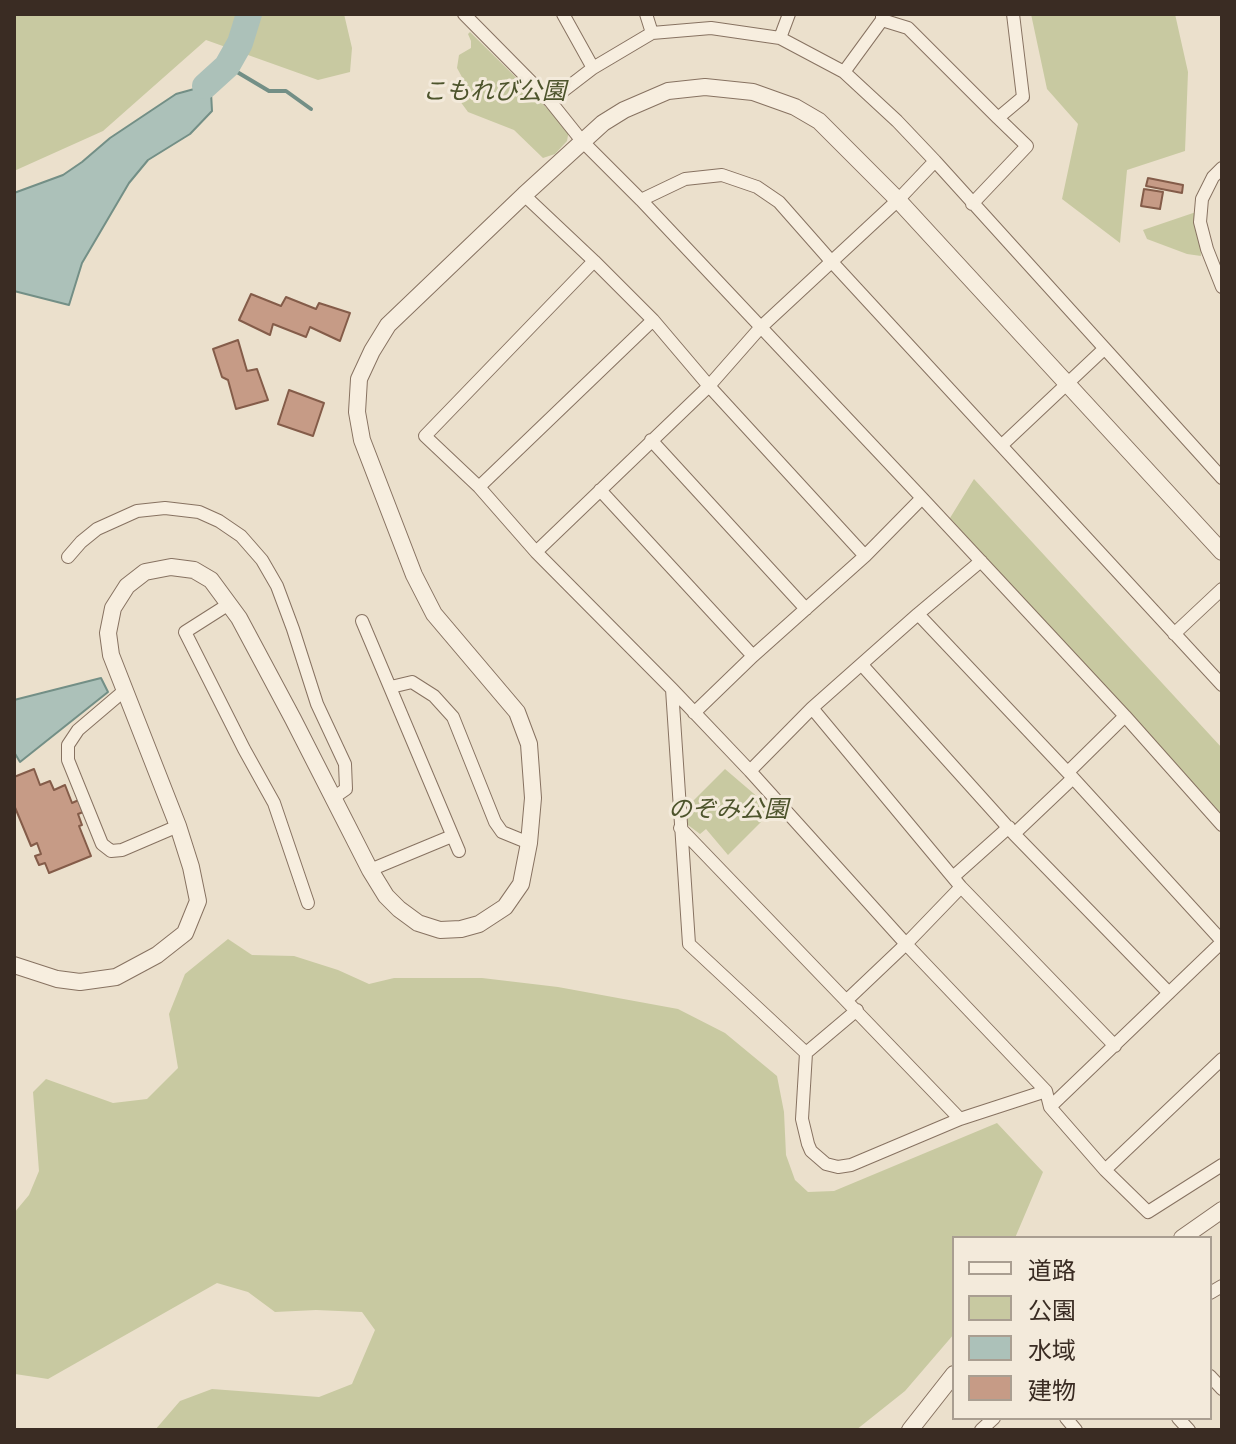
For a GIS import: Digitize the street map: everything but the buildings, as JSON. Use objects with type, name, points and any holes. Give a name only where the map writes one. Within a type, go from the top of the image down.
[{"type":"street","points":[[464,14],[550,101],[582,141],[981,561],[1222,825]]},
{"type":"street","points":[[563,14],[593,68]]},
{"type":"street","points":[[646,14],[652,33]]},
{"type":"street","points":[[711,14],[711,28]]},
{"type":"street","points":[[780,38],[789,14]]},
{"type":"street","points":[[998,118],[1023,97],[1013,14]]},
{"type":"street","points":[[844,72],[882,17],[908,28],[1027,146],[972,204]]},
{"type":"street","points":[[550,101],[593,68],[652,33],[711,28],[780,38],[844,72],[935,161],[1222,478]]},
{"type":"street","points":[[14,965],[57,979],[80,982],[116,977],[157,955],[185,933],[198,901],[178,826],[111,655],[108,633],[113,608],[127,586],[145,572],[171,567],[194,570],[211,580],[239,618],[386,896],[418,923],[440,930],[479,924],[505,907],[521,884],[529,843],[533,798],[529,744],[517,712],[434,614],[414,575],[362,440],[357,412],[359,379],[388,325],[524,195],[603,123],[668,91],[705,87],[753,92],[795,107],[819,121],[898,200],[1222,552]]},
{"type":"street","points":[[536,552],[709,386],[760,328],[898,200],[935,161]]},
{"type":"street","points":[[1222,168],[1213,177],[1202,199],[1200,222],[1222,287]]},
{"type":"street","points":[[641,200],[685,179],[722,175],[757,187],[779,202],[1222,685]]},
{"type":"street","points":[[524,195],[653,320],[709,386],[865,556]]},
{"type":"street","points":[[594,261],[425,436],[479,487],[536,552],[750,771],[906,944],[1046,1091],[1050,1107],[1105,1170],[1148,1212],[1222,1165]]},
{"type":"street","points":[[479,487],[653,320]]},
{"type":"street","points":[[1002,445],[1104,349]]},
{"type":"street","points":[[651,440],[806,609]]},
{"type":"street","points":[[600,490],[753,656]]},
{"type":"street","points":[[694,713],[865,556],[922,498]]},
{"type":"street","points":[[68,557],[97,529],[137,511],[165,508],[199,512],[241,536],[262,560],[277,586],[317,704],[345,764],[346,789],[333,798]]},
{"type":"street","points":[[750,771],[812,708],[981,561]]},
{"type":"street","points":[[1174,634],[1222,589]]},
{"type":"street","points":[[229,604],[185,632],[274,803],[308,903]]},
{"type":"street","points":[[918,614],[1071,775],[1222,941],[1050,1107]]},
{"type":"street","points":[[362,621],[459,851]]},
{"type":"street","points":[[862,665],[1012,830],[1169,993]]},
{"type":"street","points":[[391,687],[412,682],[434,696],[453,717],[495,822],[502,832],[529,843]]},
{"type":"street","points":[[672,689],[689,944],[806,1053]]},
{"type":"street","points":[[125,690],[78,730],[68,745],[68,760],[102,844],[111,851],[122,850],[178,826]]},
{"type":"street","points":[[812,708],[957,882],[1115,1046]]},
{"type":"street","points":[[847,1000],[906,944],[957,882],[1071,775],[1125,716]]},
{"type":"street","points":[[680,828],[960,1119]]},
{"type":"street","points":[[370,870],[452,836]]},
{"type":"street","points":[[857,1010],[806,1053],[802,1119],[811,1151],[826,1164],[838,1167],[851,1165],[960,1119],[1046,1091]]},
{"type":"street","points":[[1105,1170],[1222,1059]]},
{"type":"street","points":[[1185,1236],[1222,1210]]},
{"type":"street","points":[[910,1430],[952,1377]]},
{"type":"green space","points":[[14,14],[344,14],[352,48],[350,72],[318,80],[206,40],[103,131],[14,171]]},
{"type":"green space","points":[[1031,14],[1175,14],[1188,72],[1185,151],[1127,170],[1120,243],[1062,199],[1078,124],[1047,89]]},
{"type":"green space","name":"こもれび公園","points":[[470,32],[569,130],[567,141],[555,154],[543,158],[514,130],[468,112],[457,97],[468,88],[457,68],[459,55],[471,48]]},
{"type":"green space","points":[[1199,211],[1201,256],[1147,239],[1143,230]]},
{"type":"green space","points":[[974,479],[1222,748],[1222,815],[950,518]]},
{"type":"green space","name":"のぞみ公園","points":[[725,769],[760,799],[770,813],[728,855],[706,829],[700,834],[688,825],[684,807]]},
{"type":"green space","points":[[228,939],[252,955],[294,956],[369,984],[394,978],[482,978],[558,987],[678,1009],[725,1033],[777,1076],[784,1112],[786,1155],[795,1180],[808,1192],[834,1191],[997,1123],[1043,1172],[1016,1236],[952,1236],[952,1336],[905,1391],[856,1430],[155,1430],[180,1401],[212,1389],[319,1397],[352,1384],[375,1330],[362,1312],[275,1312],[248,1292],[217,1283],[48,1379],[15,1374],[14,1213],[29,1195],[39,1171],[33,1092],[46,1079],[113,1103],[147,1099],[178,1068],[169,1014],[185,974]]},
{"type":"water","points":[[205,86],[211,92],[212,111],[190,134],[148,160],[129,183],[82,263],[69,305],[14,291],[14,193],[63,175],[110,138],[176,94]]},
{"type":"water","points":[[101,678],[108,692],[20,762],[14,752],[14,700]]},
{"type":"waterway","points":[[205,86],[227,66],[240,43],[249,14]]},
{"type":"waterway","points":[[227,66],[269,91],[286,91],[311,109]]}]
